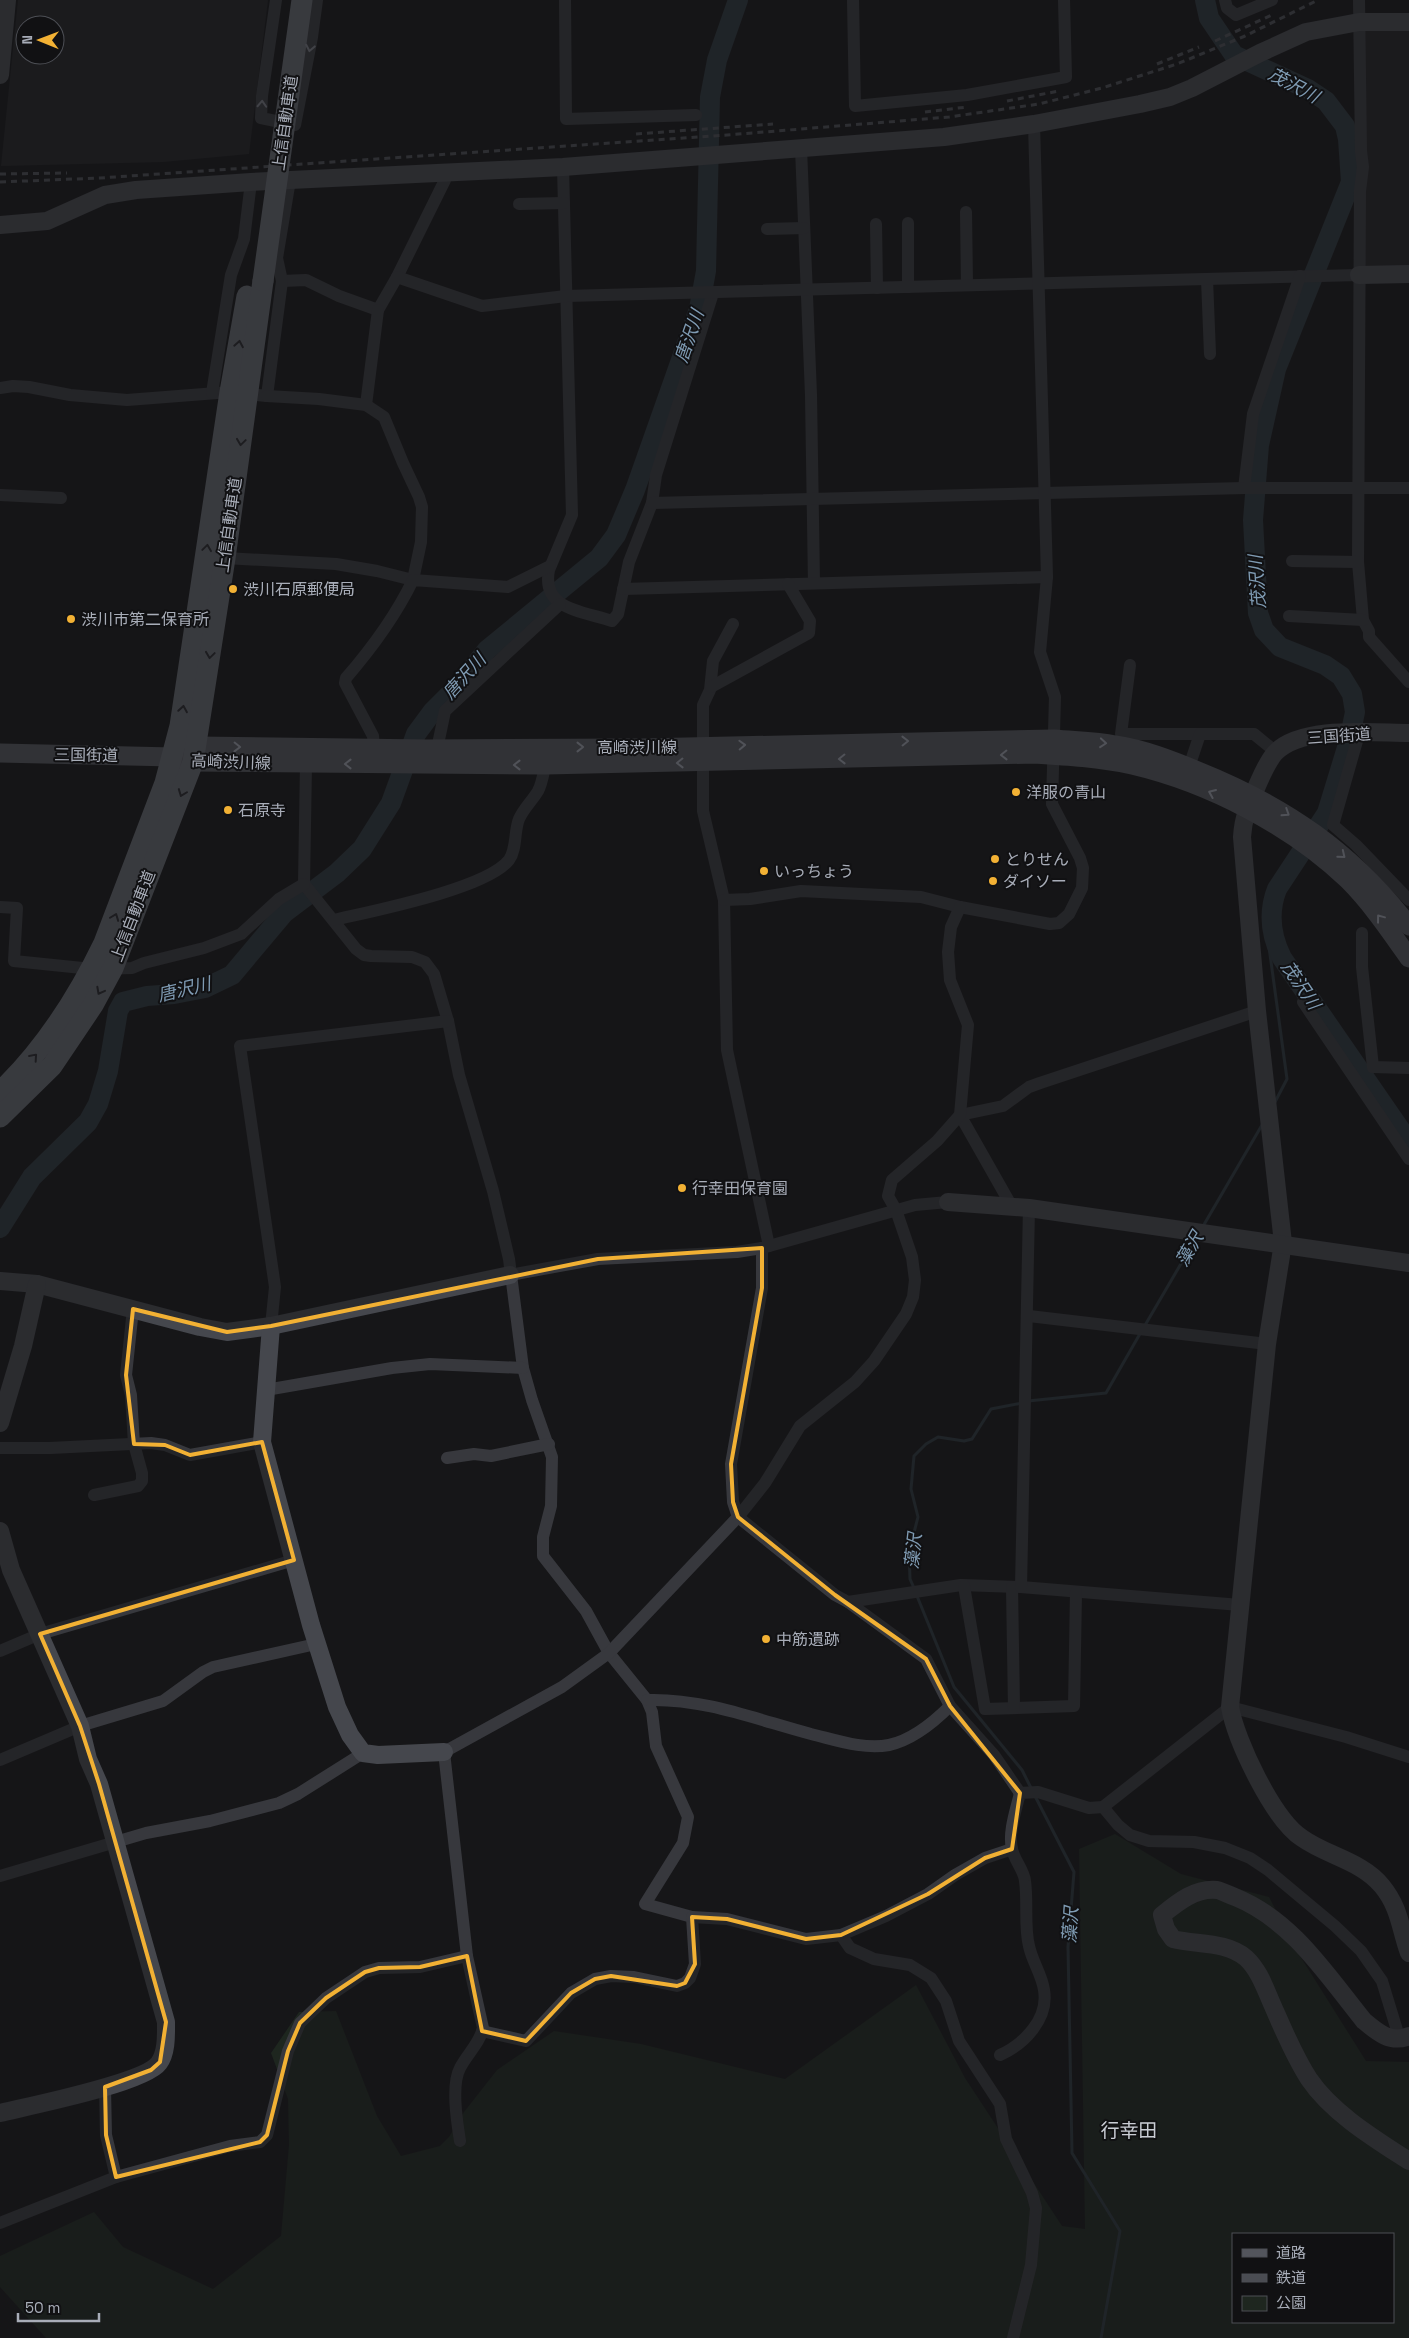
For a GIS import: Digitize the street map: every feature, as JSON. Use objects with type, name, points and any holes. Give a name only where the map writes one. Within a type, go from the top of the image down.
[{"type":"highway","name":"上信自動車道","points":[[265,280],[289,0]]},
{"type":"highway","name":"上信自動車道","points":[[0,1092],[36,1055],[77,996],[92,969],[104,944],[135,864],[187,755],[182,717],[239,394],[265,280],[302,0]]},
{"type":"highway","name":"上信自動車道","points":[[0,1117],[52,1066],[84,1020],[113,968],[187,755],[225,558],[239,394]]},
{"type":"main road","points":[[1054,747],[1115,744],[1189,767],[1362,871],[1409,926]]},
{"type":"main road","name":"高崎渋川線","points":[[187,755],[306,764],[428,754],[548,756],[1054,747]]},
{"type":"main road","points":[[1054,747],[1132,765],[1203,789],[1250,802]]},
{"type":"main road","name":"高崎渋川線","points":[[187,755],[374,748],[398,756]]},
{"type":"main road","name":"三国街道","points":[[0,753],[187,755]]},
{"type":"main road","points":[[1310,839],[1364,897],[1409,958]]},
{"type":"street","points":[[0,75],[7,0]]},
{"type":"street","points":[[276,0],[262,96],[261,118],[295,125],[317,0]]},
{"type":"street","points":[[565,0],[566,119],[696,115]]},
{"type":"street","points":[[853,0],[855,106],[967,95],[1066,77],[1064,0]]},
{"type":"street","points":[[1225,0],[1228,8],[1236,15],[1272,0]]},
{"type":"street","points":[[1359,0],[1361,151],[1363,167],[1360,191],[1358,562],[1363,620],[1374,643],[1409,682]]},
{"type":"street","points":[[0,225],[47,222],[106,195],[136,190],[251,182],[563,166],[944,137],[1034,124],[1170,97],[1306,32],[1359,22],[1409,22]]},
{"type":"street","points":[[724,900],[750,899],[801,891],[921,898],[1050,924],[1059,923],[1069,914],[1082,888],[1083,868],[1080,858],[1052,804],[1055,697],[1040,652],[1047,577],[1034,124]]},
{"type":"street","points":[[801,148],[814,583]]},
{"type":"street","points":[[563,166],[572,515],[550,566],[547,587],[560,604],[612,620],[618,614],[629,562],[652,503],[656,475],[706,293]]},
{"type":"street","points":[[265,280],[278,258],[290,180]]},
{"type":"street","points":[[366,405],[378,310],[397,277],[446,180]]},
{"type":"street","points":[[239,394],[231,275],[244,239],[251,182]]},
{"type":"street","points":[[519,204],[564,203]]},
{"type":"street","points":[[966,212],[967,285]]},
{"type":"street","points":[[908,223],[908,287]]},
{"type":"street","points":[[876,224],[877,288]]},
{"type":"street","points":[[767,229],[804,228]]},
{"type":"street","points":[[397,277],[482,306],[566,296],[806,291],[1040,282],[1409,274]]},
{"type":"street","points":[[1245,488],[1253,414],[1300,276]]},
{"type":"street","points":[[1207,278],[1210,354]]},
{"type":"street","points":[[265,280],[306,280],[339,296],[378,310]]},
{"type":"street","points":[[0,388],[13,386],[29,387],[70,395],[127,400],[239,394],[319,399],[366,405],[384,417],[422,507],[421,542],[414,580],[404,600],[369,651],[346,678],[345,683],[373,736],[374,748]]},
{"type":"street","points":[[652,503],[1245,488],[1409,488]]},
{"type":"street","points":[[0,495],[61,498]]},
{"type":"street","points":[[225,558],[336,564],[414,580],[508,587],[550,566]]},
{"type":"street","points":[[1292,561],[1358,562]]},
{"type":"street","points":[[623,589],[1047,577]]},
{"type":"street","points":[[711,687],[809,633],[810,621],[788,584]]},
{"type":"street","points":[[428,754],[445,711],[560,604]]},
{"type":"street","points":[[1289,616],[1363,620]]},
{"type":"street","points":[[733,624],[713,660],[711,687],[703,705],[703,811],[724,900],[727,1050],[766,1247],[762,1288],[731,1464],[732,1502],[738,1517],[835,1595],[848,1602],[926,1659],[950,1706],[994,1755],[1020,1793],[1012,1827],[1012,1849],[1025,1878],[1029,1945],[1044,1989],[1045,2003],[1040,2019],[1029,2035],[1012,2050],[1000,2055]]},
{"type":"street","points":[[1130,665],[1121,734],[1254,734],[1276,752]]},
{"type":"street","name":"三国街道","points":[[1230,1707],[1267,1344],[1284,1243],[1257,1011],[1242,837],[1250,802],[1265,767],[1276,752],[1310,736],[1409,733]]},
{"type":"street","points":[[1189,767],[1200,734]]},
{"type":"street","points":[[1351,734],[1333,825],[1356,845],[1409,900]]},
{"type":"street","points":[[334,920],[427,897],[483,878],[508,861],[512,855],[518,821],[538,790],[548,756]]},
{"type":"street","points":[[306,764],[304,884],[356,949],[364,955],[412,957],[425,962],[434,974],[448,1021],[458,1075],[495,1201],[509,1259],[523,1368],[552,1457],[550,1506],[543,1537],[543,1556],[586,1611],[609,1653],[647,1700],[652,1712],[656,1746],[688,1817],[683,1843],[645,1904],[692,1917],[727,1919],[806,1939],[841,1934],[886,1916],[928,1894],[955,1875],[985,1858],[1012,1849]]},
{"type":"street","points":[[0,907],[17,908],[14,961],[92,969],[132,968],[144,963],[204,948],[242,934],[279,899],[304,884]]},
{"type":"street","points":[[960,907],[951,928],[948,952],[950,980],[967,1023],[960,1115],[1011,1205]]},
{"type":"street","points":[[1362,933],[1362,967],[1373,1067],[1409,1068]]},
{"type":"street","points":[[1303,1002],[1409,1159]]},
{"type":"street","points":[[0,1876],[146,1833],[210,1821],[279,1803],[298,1794],[363,1753],[378,1755],[444,1752],[562,1687],[609,1653],[738,1517],[765,1483],[800,1426],[855,1382],[874,1361],[906,1314],[913,1297],[915,1280],[912,1257],[896,1210],[888,1196],[892,1180],[937,1141],[960,1115],[1003,1106],[1040,1082],[1257,1011]]},
{"type":"street","points":[[363,1753],[350,1735],[337,1707],[316,1644],[262,1442],[276,1286],[240,1046],[448,1021]]},
{"type":"street","points":[[0,1281],[38,1284],[191,1325],[227,1332],[271,1326],[510,1275],[598,1259],[736,1252],[766,1247],[915,1205],[948,1202],[1011,1205],[1284,1243],[1305,1249],[1409,1263]]},
{"type":"street","points":[[1014,1708],[1016,1587],[1028,1316],[1030,1208]]},
{"type":"street","points":[[0,1423],[23,1346],[38,1284]]},
{"type":"street","points":[[94,1495],[138,1486],[142,1480],[142,1473],[134,1444],[131,1395],[126,1375],[134,1309]]},
{"type":"street","points":[[1028,1316],[1267,1344]]},
{"type":"street","points":[[266,1390],[392,1368],[430,1364],[523,1368]]},
{"type":"street","points":[[0,1448],[134,1444],[165,1445],[190,1455],[262,1442]]},
{"type":"street","points":[[447,1458],[474,1454],[491,1456],[548,1444]]},
{"type":"street","points":[[0,1531],[11,1570],[80,1726],[166,2022],[166,2041],[160,2062],[151,2070],[105,2086],[0,2113]]},
{"type":"street","points":[[0,1651],[40,1634],[294,1560]]},
{"type":"street","points":[[848,1602],[964,1586],[1016,1587],[1240,1605]]},
{"type":"street","points":[[964,1586],[985,1710],[1074,1706],[1076,1592]]},
{"type":"street","points":[[0,1760],[80,1726],[163,1701],[213,1667],[316,1644]]},
{"type":"street","points":[[647,1700],[673,1699],[696,1703],[824,1737],[876,1747],[892,1744],[909,1737],[950,1706]]},
{"type":"street","points":[[1020,1793],[1038,1792],[1089,1808],[1103,1807],[1230,1707]]},
{"type":"street","points":[[1230,1707],[1346,1737],[1409,1757]]},
{"type":"street","points":[[1230,1707],[1238,1736],[1273,1806],[1287,1826],[1302,1839],[1362,1868],[1381,1885],[1399,1915],[1409,1953]]},
{"type":"street","points":[[444,1752],[467,1956],[482,2031],[482,2036],[459,2069],[455,2087],[460,2141]]},
{"type":"street","points":[[1103,1807],[1118,1825],[1130,1835],[1149,1840],[1194,1842],[1225,1848],[1250,1858],[1268,1870],[1361,1951],[1382,1981],[1405,2038],[1385,2036],[1364,2020],[1296,1938],[1275,1919],[1255,1905],[1218,1890],[1199,1892],[1180,1900],[1162,1915],[1166,1929],[1173,1939],[1210,1943],[1245,1957],[1259,1974],[1289,2041],[1310,2079],[1355,2126],[1409,2160]]},
{"type":"street","points":[[482,2031],[526,2041],[570,1993],[595,1979],[611,1976],[634,1977],[677,1986],[685,1984],[690,1978],[694,1964],[692,1917]]},
{"type":"street","points":[[841,1934],[850,1948],[874,1959],[910,1965],[931,1978],[946,2002],[959,2041],[1000,2104],[1006,2139],[1032,2193],[1036,2208],[1031,2265],[1013,2338]]},
{"type":"street","points":[[0,2223],[116,2177],[230,2146],[260,2142],[267,2135],[288,2051],[300,2023],[326,1998],[365,1972],[379,1968],[420,1967],[467,1956]]},
{"type":"street","points":[[105,2086],[106,2135],[116,2177]]},
{"type":"highlighted area","points":[[762,1248],[762,1288],[731,1464],[733,1502],[738,1517],[835,1595],[926,1659],[950,1706],[1020,1793],[1012,1849],[985,1858],[928,1894],[841,1935],[806,1939],[727,1919],[692,1917],[695,1964],[685,1983],[677,1986],[611,1976],[595,1979],[571,1993],[526,2041],[482,2031],[467,1956],[420,1967],[379,1968],[365,1972],[326,1998],[300,2023],[288,2051],[267,2135],[260,2142],[116,2177],[106,2135],[105,2087],[151,2070],[160,2062],[166,2022],[99,1784],[80,1726],[40,1634],[294,1560],[262,1442],[190,1455],[165,1445],[134,1444],[126,1375],[133,1309],[227,1332],[271,1326],[598,1259]]},
{"type":"shaded area","points":[[18,0],[268,0],[249,154],[163,162],[1,166],[15,29],[15,65],[65,65],[65,15],[16,15]]},
{"type":"shaded area","points":[[1363,31],[1409,31],[1409,272],[1362,272]]},
{"type":"green space","points":[[1115,1834],[1181,1874],[1269,1897],[1300,1956],[1366,2061],[1409,2062],[1409,2338],[46,2338],[0,2287],[0,2256],[94,2212],[123,2247],[213,2289],[281,2236],[289,2145],[288,2099],[271,2053],[299,2012],[336,2011],[377,2116],[401,2156],[440,2146],[449,2137],[464,2112],[497,2070],[554,2031],[641,2044],[785,2079],[916,1985],[965,2078],[1062,2226],[1085,2229],[1079,1849]]},
{"type":"waterway","name":"唐沢川","points":[[0,1228],[32,1177],[88,1122],[98,1104],[108,1071],[118,1011],[123,1002],[147,996],[174,994],[205,988],[232,975],[284,913],[337,873],[362,849],[391,803],[416,734],[433,711],[461,683],[487,650],[599,558],[616,535],[635,490],[699,309],[706,271],[710,97],[717,60],[738,0]]},
{"type":"waterway","name":"茂沢川","points":[[1205,0],[1209,18],[1234,55],[1308,89],[1326,101],[1345,126],[1348,139],[1351,182],[1276,369],[1259,445],[1253,520],[1258,613],[1264,630],[1280,647],[1325,665],[1341,676],[1352,694],[1355,712],[1349,741],[1327,813],[1277,889],[1272,906],[1272,924],[1275,941],[1282,958],[1409,1142]]},
{"type":"waterway","name":"藻沢","points":[[1274,939],[1269,947],[1287,1079],[1275,1102]]},
{"type":"waterway","name":"藻沢","points":[[1202,1228],[1262,1125]]},
{"type":"waterway","name":"藻沢","points":[[1144,1327],[1196,1238]]},
{"type":"waterway","name":"藻沢","points":[[1028,1401],[1106,1393],[1141,1332]]},
{"type":"waterway","name":"藻沢","points":[[914,1588],[910,1579],[909,1552],[918,1517],[911,1489],[914,1456],[926,1444],[938,1437],[964,1441],[972,1439],[991,1409],[1022,1403]]},
{"type":"waterway","name":"藻沢","points":[[917,1596],[954,1687],[1022,1770],[1031,1788]]},
{"type":"waterway","name":"藻沢","points":[[1035,1796],[1074,1872],[1068,1947],[1072,2153],[1120,2231],[1101,2338]]},
{"type":"railway","points":[[0,182],[100,178],[727,135],[949,117],[1039,104],[1102,88],[1177,64],[1245,36],[1318,0]]},
{"type":"railway","points":[[1215,41],[1274,14]]},
{"type":"railway","points":[[1157,64],[1199,47]]},
{"type":"railway","points":[[1007,101],[1059,91]]},
{"type":"railway","points":[[925,112],[967,107]]},
{"type":"railway","points":[[636,134],[773,124]]},
{"type":"railway","points":[[0,174],[67,173]]},
{"type":"place","name":"渋川石原郵便局","points":[[233,589]]},
{"type":"place","name":"渋川市第二保育所","points":[[71,619]]},
{"type":"place","name":"洋服の青山","points":[[1016,792]]},
{"type":"place","name":"石原寺","points":[[228,810]]},
{"type":"place","name":"とりせん","points":[[995,859]]},
{"type":"place","name":"いっちょう","points":[[764,871]]},
{"type":"place","name":"ダイソー","points":[[993,881]]},
{"type":"place","name":"行幸田保育園","points":[[682,1188]]},
{"type":"place","name":"中筋遺跡","points":[[766,1639]]},
{"type":"district","name":"行幸田","points":[[1129,2130]]}]
